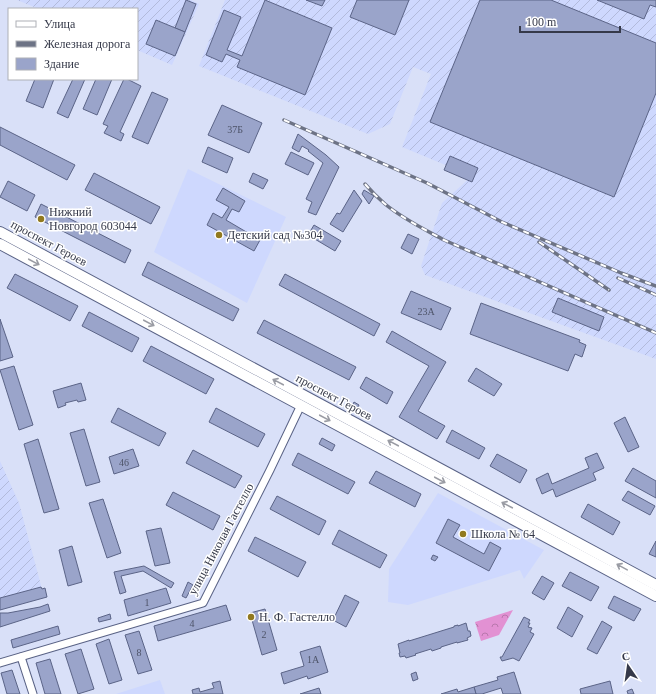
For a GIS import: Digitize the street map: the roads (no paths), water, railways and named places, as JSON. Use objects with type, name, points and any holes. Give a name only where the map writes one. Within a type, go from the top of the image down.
[{"type":"main road","name":"проспект Героев","points":[[0,232],[656,585]]},
{"type":"main road","name":"проспект Героев","points":[[0,244],[656,596]]},
{"type":"street","name":"улица Николая Гастелло","points":[[0,663],[203,603],[301,405]]},
{"type":"street","points":[[21,657],[33,694]]},
{"type":"railway","points":[[284,120],[427,183],[502,222],[621,273],[656,286]]},
{"type":"railway","points":[[365,184],[380,199],[399,214],[444,240],[656,333]]},
{"type":"railway","points":[[539,242],[609,290]]},
{"type":"railway","points":[[618,278],[656,295]]},
{"type":"place","name":"Нижний Новгород 603044","points":[[41,219]]},
{"type":"place","name":"Детский сад №304","points":[[219,235]]},
{"type":"place","name":"Школа № 64","points":[[463,534]]},
{"type":"place","name":"Н. Ф. Гастелло","points":[[251,617]]}]
